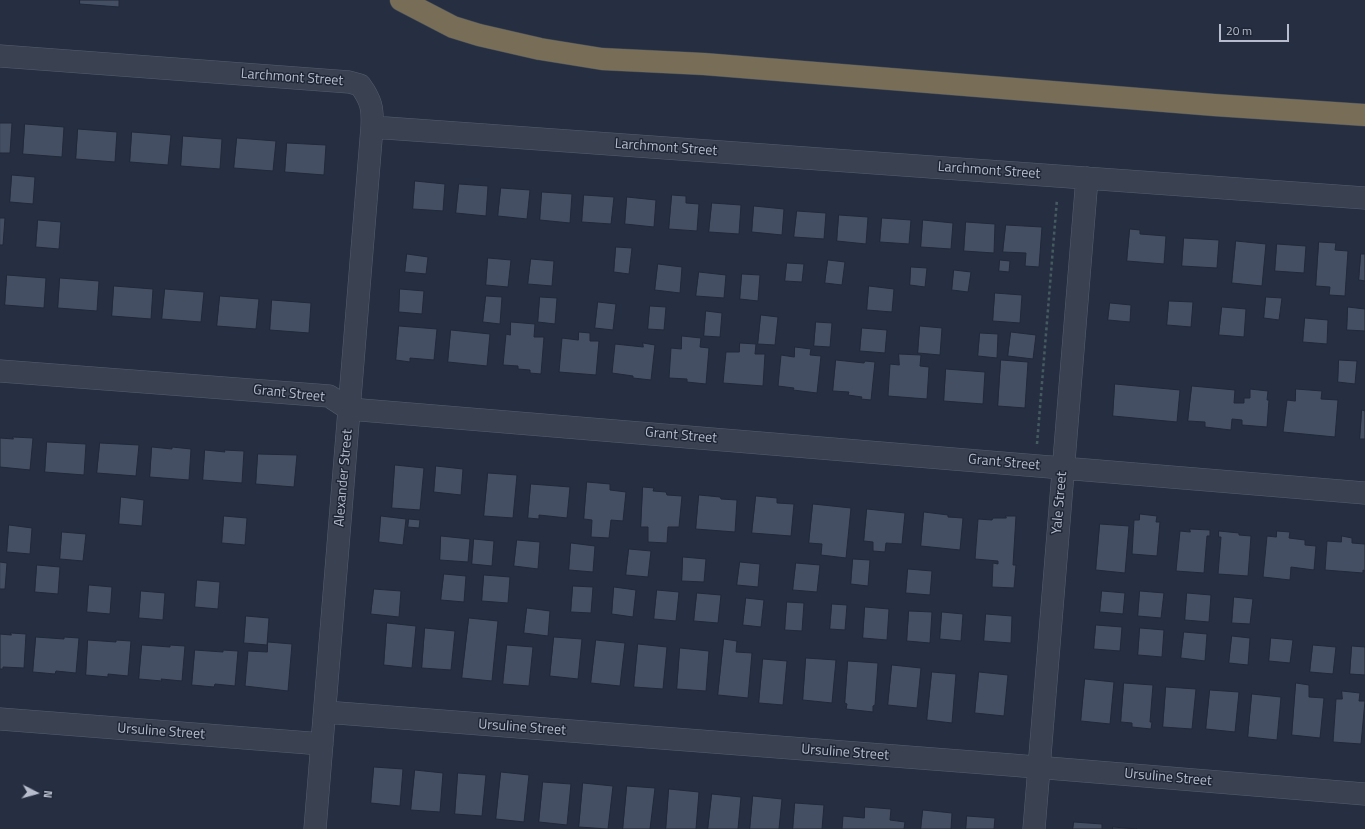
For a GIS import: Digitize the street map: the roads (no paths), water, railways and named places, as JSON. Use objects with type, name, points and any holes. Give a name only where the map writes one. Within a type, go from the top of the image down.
[{"type":"highway","points":[[401,0],[453,27],[479,35],[540,49],[602,59],[704,64],[1214,105],[1365,115]]},
{"type":"street","name":"Larchmont Street","points":[[0,56],[349,82],[360,85],[371,102],[373,113],[372,127],[1365,198]]},
{"type":"street","name":"Alexander Street","points":[[315,829],[372,127]]},
{"type":"street","name":"Yale Street","points":[[1034,829],[1087,178]]},
{"type":"street","name":"Grant Street","points":[[0,371],[328,396],[349,409],[1365,493]]},
{"type":"street","name":"Ursuline Street","points":[[325,712],[1365,794]]},
{"type":"street","name":"Ursuline Street","points":[[0,719],[322,744]]}]
